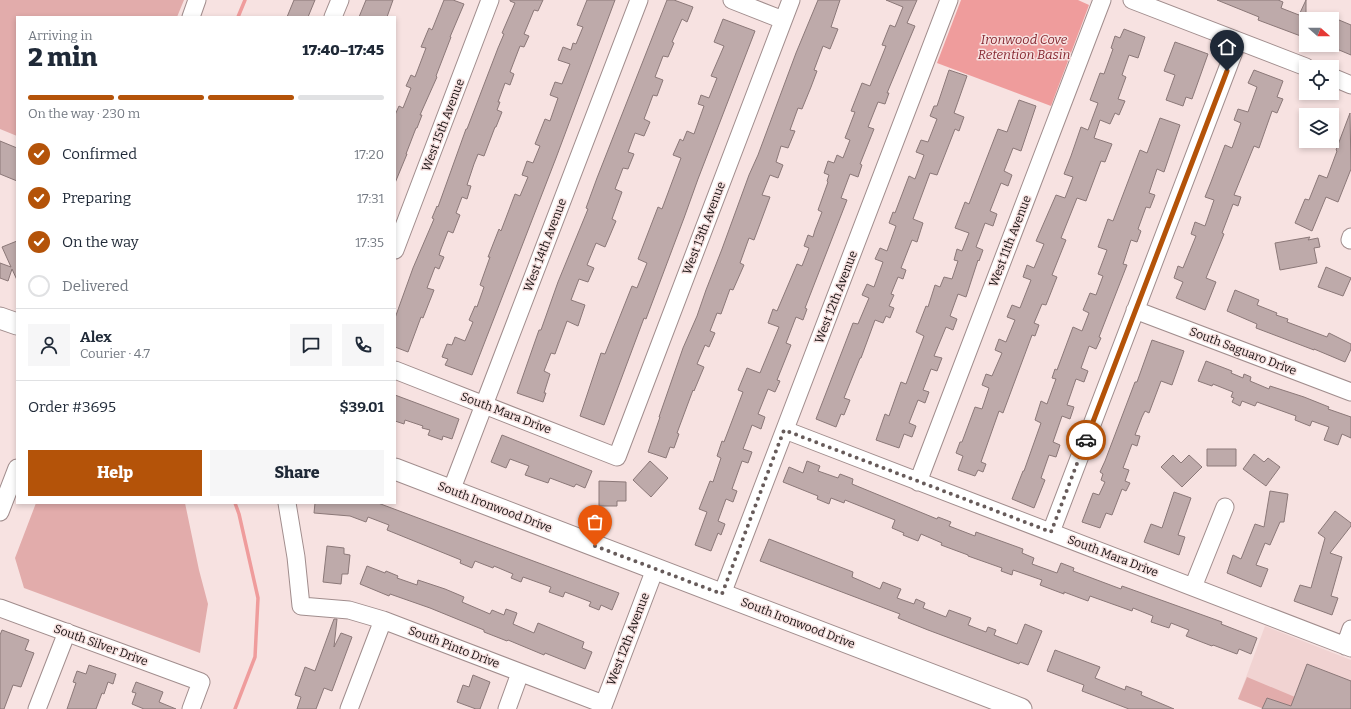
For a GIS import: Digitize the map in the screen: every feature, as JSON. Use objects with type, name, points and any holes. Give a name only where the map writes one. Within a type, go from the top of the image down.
[{"type":"main road","points":[[0,318],[16,324]]},
{"type":"main road","name":"South Ironwood Drive","points":[[396,469],[1021,709]]},
{"type":"street","points":[[190,16],[197,0]]},
{"type":"street","points":[[333,16],[340,0]]},
{"type":"street","name":"West 15th Avenue","points":[[396,247],[490,0]]},
{"type":"street","name":"West 14th Avenue","points":[[451,491],[639,0]]},
{"type":"street","points":[[732,0],[783,20]]},
{"type":"street","name":"West 13th Avenue","points":[[617,457],[791,0]]},
{"type":"street","name":"West 12th Avenue","points":[[722,594],[949,0]]},
{"type":"street","name":"West 11th Avenue","points":[[918,482],[1102,0]]},
{"type":"street","points":[[1132,0],[1299,64]]},
{"type":"street","points":[[1051,532],[1238,41]]},
{"type":"street","points":[[1339,80],[1351,84]]},
{"type":"street","name":"South Saguaro Drive","points":[[1135,310],[1351,392]]},
{"type":"street","name":"South Mara Drive","points":[[396,370],[617,457]]},
{"type":"street","name":"South Mara Drive","points":[[784,430],[1348,647]]},
{"type":"street","points":[[0,512],[16,471]]},
{"type":"street","name":"South Pinto Drive","points":[[287,504],[296,557],[301,606],[349,610],[383,620],[602,706]]},
{"type":"street","points":[[1193,587],[1225,507]]},
{"type":"street","name":"West 12th Avenue","points":[[602,706],[655,569]]},
{"type":"street","name":"South Silver Drive","points":[[0,608],[201,682],[191,709]]},
{"type":"street","points":[[349,709],[383,620]]},
{"type":"street","points":[[1348,647],[1351,629]]},
{"type":"street","points":[[38,709],[67,632]]},
{"type":"street","points":[[507,709],[520,673]]},
{"type":"shaded area","points":[[0,0],[184,0],[177,16],[16,16],[16,136],[0,129]]},
{"type":"shaded area","points":[[36,504],[185,504],[199,570],[208,604],[200,653],[24,588],[15,558]]},
{"type":"shaded area","points":[[1265,626],[1351,660],[1351,709],[1264,709],[1238,699]]},
{"type":"shaded area","points":[[1247,677],[1295,697],[1290,709],[1264,709],[1238,699]]},
{"type":"water","name":"Ironwood Cove Retention Basin","points":[[961,0],[1078,0],[1089,5],[1051,106],[937,63]]},
{"type":"building","points":[[294,0],[315,0],[308,16],[287,16]]},
{"type":"building","points":[[366,0],[393,0],[387,16],[359,16]]},
{"type":"building","points":[[444,0],[453,0],[464,4],[450,37],[436,76],[437,77],[420,115],[422,115],[396,181],[396,113],[399,106],[403,108],[411,88],[406,86],[411,75],[415,77],[426,48],[421,47],[429,28],[432,30]]},
{"type":"building","points":[[543,0],[538,11],[534,10],[524,34],[529,36],[524,47],[520,46],[510,72],[514,74],[510,85],[505,83],[498,102],[500,102],[497,110],[502,112],[484,156],[478,154],[474,164],[467,185],[471,186],[467,199],[462,197],[456,213],[460,215],[453,233],[448,231],[441,249],[439,255],[444,257],[439,269],[435,267],[427,288],[434,290],[423,318],[421,317],[408,352],[396,347],[396,315],[413,268],[434,219],[432,218],[437,206],[438,207],[466,129],[504,34],[502,33],[515,3],[510,1]]},
{"type":"building","points":[[587,0],[615,0],[472,375],[445,365],[448,359],[442,357],[447,344],[452,345],[455,337],[465,341],[473,322],[469,320],[475,306],[477,307],[484,287],[480,285],[490,257],[488,257],[499,229],[501,231],[515,194],[520,196],[528,177],[522,175],[527,161],[533,163],[540,146],[535,144],[545,119],[550,121],[558,98],[550,95],[555,82],[562,84],[570,64],[558,60],[563,47],[571,50],[573,43],[576,44],[583,27],[577,25]]},
{"type":"building","points":[[667,0],[674,0],[693,7],[687,22],[682,19],[672,42],[674,43],[668,57],[663,56],[655,77],[663,80],[657,96],[653,95],[644,119],[650,122],[644,136],[635,133],[628,152],[634,154],[628,169],[623,168],[615,189],[622,192],[612,219],[616,221],[605,247],[596,243],[587,265],[594,268],[588,282],[579,279],[571,300],[585,305],[578,326],[567,321],[555,354],[551,353],[544,371],[550,374],[544,393],[546,393],[543,402],[517,393],[539,330],[541,330],[558,282],[588,209],[586,208],[597,178]]},
{"type":"building","points":[[818,0],[840,0],[831,27],[838,29],[830,49],[823,46],[814,70],[817,71],[811,87],[802,109],[798,108],[790,130],[795,131],[788,148],[781,146],[776,162],[783,165],[778,178],[770,175],[762,195],[770,197],[754,240],[749,238],[740,263],[744,265],[733,290],[730,289],[721,314],[717,313],[710,331],[715,333],[709,347],[705,345],[697,364],[704,367],[694,391],[693,390],[677,433],[679,434],[674,448],[670,447],[666,458],[648,452],[683,348],[697,316],[749,175]]},
{"type":"building","points":[[886,0],[917,0],[907,23],[915,26],[887,93],[889,93],[885,104],[878,102],[868,127],[874,129],[860,164],[862,165],[858,177],[850,174],[841,198],[847,200],[805,308],[807,309],[803,320],[796,317],[786,343],[791,345],[777,380],[780,381],[775,392],[768,389],[758,414],[765,417],[761,429],[752,425],[743,449],[752,452],[748,463],[742,461],[732,489],[737,491],[733,502],[726,499],[718,521],[725,524],[721,535],[718,533],[711,551],[695,545],[707,512],[699,509],[710,481],[713,482],[721,458],[717,456],[722,441],[724,442],[743,392],[738,390],[747,368],[760,373],[779,327],[768,323],[773,309],[777,311],[797,264],[802,266],[809,248],[804,246],[808,235],[813,237],[822,212],[818,210],[828,182],[829,175],[824,173],[828,161],[834,163],[837,155],[843,158],[850,140],[845,138],[855,112],[851,111],[862,83],[870,86],[886,46],[882,45],[890,25],[895,27],[903,7]]},
{"type":"building","points":[[1217,0],[1278,0],[1283,2],[1281,8],[1299,15],[1299,35],[1258,20],[1259,17]]},
{"type":"building","points":[[1306,0],[1306,12],[1300,12]]},
{"type":"building","points":[[723,19],[755,31],[646,319],[644,318],[604,425],[580,416],[601,353],[605,354],[632,286],[637,288],[647,263],[638,259],[658,207],[662,209],[681,158],[673,155],[680,139],[683,141],[687,131],[694,134],[704,106],[698,104],[701,95],[709,98],[717,78],[711,76],[724,46],[714,42]]},
{"type":"building","points":[[1339,20],[1351,25],[1351,55],[1339,50]]},
{"type":"building","points":[[1124,29],[1145,37],[1138,58],[1129,55],[1122,75],[1126,77],[1118,99],[1125,101],[1119,115],[1115,113],[1110,124],[1100,120],[1094,138],[1112,144],[1105,162],[1101,161],[1086,201],[1077,198],[1061,238],[1066,240],[1052,275],[1057,277],[1046,305],[1042,304],[1034,323],[1039,325],[1035,336],[1032,335],[1003,413],[999,411],[981,462],[986,464],[983,472],[978,470],[975,476],[958,470],[963,456],[956,453],[960,442],[962,442],[975,407],[982,409],[989,388],[982,385],[986,374],[992,376],[1002,353],[995,350],[999,339],[1006,342],[1015,320],[1007,317],[1012,305],[1020,308],[1031,280],[1023,277],[1027,265],[1034,268],[1044,244],[1036,241],[1056,195],[1065,198],[1073,177],[1064,174],[1081,127],[1088,130],[1098,103],[1090,100],[1100,73],[1104,74],[1113,49],[1111,48],[1115,36],[1120,38]]},
{"type":"building","points":[[1175,42],[1208,54],[1192,99],[1186,97],[1183,106],[1166,100],[1175,75],[1164,71]]},
{"type":"building","points":[[949,70],[967,76],[954,113],[964,117],[959,131],[955,129],[937,175],[930,173],[913,219],[923,223],[917,242],[912,240],[901,268],[906,270],[903,279],[898,277],[891,294],[894,295],[889,306],[894,308],[890,318],[886,316],[883,323],[875,320],[844,398],[850,400],[844,415],[841,414],[836,427],[816,419],[853,323],[858,324],[869,298],[862,295],[867,284],[874,287],[883,262],[875,259],[880,248],[887,251],[896,226],[889,223],[893,212],[895,213],[909,176],[915,179],[924,155],[916,152],[921,140],[928,142],[937,119],[930,116],[934,106],[937,106]]},
{"type":"building","points":[[1254,70],[1283,81],[1277,97],[1283,99],[1277,113],[1272,111],[1259,148],[1254,146],[1234,195],[1241,197],[1238,206],[1233,204],[1222,233],[1224,234],[1206,278],[1216,282],[1205,310],[1176,298],[1183,282],[1174,278],[1178,266],[1183,268],[1196,236],[1191,234],[1195,222],[1205,226],[1214,200],[1205,197],[1225,145],[1232,148],[1241,123],[1234,120],[1238,109],[1248,112],[1257,87],[1248,83]]},
{"type":"building","points":[[1019,100],[1036,106],[1021,151],[1013,148],[1004,171],[1012,175],[1008,186],[1001,183],[990,211],[997,214],[993,226],[985,223],[976,247],[983,250],[979,261],[978,260],[966,297],[958,294],[950,316],[957,319],[953,330],[946,327],[934,356],[942,358],[937,371],[931,369],[923,390],[929,392],[925,403],[918,400],[909,423],[916,426],[912,437],[904,434],[899,448],[876,440],[885,414],[889,416],[901,382],[906,384],[924,336],[916,332],[926,306],[928,307],[935,285],[940,287],[944,277],[952,279],[958,261],[954,260],[957,249],[962,251],[969,233],[955,228],[965,202],[969,204],[998,129],[1007,132]]},
{"type":"building","points":[[1350,113],[1351,169],[1338,202],[1326,197],[1312,231],[1295,223],[1305,199],[1309,200],[1319,175],[1327,178],[1337,148],[1339,148],[1339,142]]},
{"type":"building","points":[[1160,118],[1180,125],[1164,172],[1157,169],[1149,193],[1155,195],[1150,208],[1146,207],[1138,229],[1141,231],[1137,242],[1131,240],[1123,264],[1127,265],[1099,337],[1101,338],[1096,349],[1089,346],[1081,368],[1088,371],[1084,382],[1076,379],[1067,405],[1074,407],[1070,419],[1062,416],[1053,442],[1060,445],[1056,457],[1049,455],[1041,478],[1045,480],[1034,508],[1012,499],[1024,471],[1041,423],[1035,420],[1041,401],[1047,404],[1056,379],[1052,378],[1055,369],[1057,370],[1073,327],[1082,331],[1089,313],[1083,310],[1090,293],[1096,295],[1103,276],[1098,274],[1107,250],[1098,247],[1108,219],[1113,221],[1140,150],[1147,153]]},
{"type":"building","points":[[0,141],[16,148],[16,181],[0,174]]},
{"type":"building","points":[[1310,237],[1308,240],[1318,238],[1320,247],[1314,248],[1317,263],[1280,270],[1275,243]]},
{"type":"building","points":[[16,241],[16,278],[12,269],[8,281],[0,278],[0,263],[11,267],[2,247]]},
{"type":"building","points":[[1326,267],[1351,278],[1343,296],[1318,287]]},
{"type":"building","points":[[1235,290],[1259,300],[1257,305],[1277,313],[1276,315],[1288,319],[1287,322],[1327,337],[1329,333],[1351,344],[1351,349],[1345,362],[1256,328],[1257,324],[1227,311]]},
{"type":"building","points":[[1152,340],[1184,351],[1172,385],[1161,381],[1149,413],[1145,411],[1142,417],[1135,435],[1140,436],[1137,446],[1132,444],[1123,468],[1129,470],[1125,481],[1130,483],[1126,491],[1122,489],[1112,515],[1106,513],[1100,528],[1082,522],[1093,493],[1099,495],[1105,482],[1101,480],[1103,474],[1100,472],[1135,382],[1137,382]]},
{"type":"building","points":[[1206,361],[1232,371],[1231,373],[1243,378],[1244,374],[1251,377],[1250,381],[1269,389],[1270,386],[1304,397],[1329,407],[1328,409],[1351,417],[1351,438],[1342,434],[1338,445],[1324,440],[1329,427],[1312,421],[1310,426],[1295,420],[1296,416],[1257,402],[1255,406],[1242,401],[1240,406],[1232,402],[1234,398],[1231,397],[1233,392],[1213,384],[1212,386],[1198,381]]},
{"type":"building","points":[[396,395],[459,419],[452,439],[443,436],[442,440],[428,435],[430,430],[422,428],[423,426],[405,420],[404,424],[396,421]]},
{"type":"building","points":[[502,435],[592,471],[585,488],[576,484],[574,487],[550,478],[548,483],[525,475],[529,466],[510,459],[506,468],[491,462]]},
{"type":"building","points":[[1207,449],[1236,449],[1236,466],[1207,466]]},
{"type":"building","points":[[1254,454],[1264,462],[1268,458],[1280,467],[1266,486],[1243,469]]},
{"type":"building","points":[[1173,455],[1181,463],[1189,455],[1202,467],[1182,487],[1161,467]]},
{"type":"building","points":[[650,461],[668,478],[651,497],[633,480]]},
{"type":"building","points":[[807,461],[820,466],[818,471],[838,478],[840,474],[853,479],[852,484],[937,519],[938,517],[951,522],[949,526],[975,536],[976,532],[1023,549],[1022,553],[1034,558],[1032,564],[1057,573],[1061,563],[1074,568],[1073,571],[1121,589],[1122,586],[1222,622],[1221,624],[1257,638],[1251,654],[1239,649],[1237,654],[1186,636],[1189,630],[1171,623],[1169,628],[1151,622],[1153,616],[1133,608],[1132,611],[1090,596],[1088,601],[1064,592],[1064,594],[1040,585],[1042,580],[1013,570],[1012,575],[1001,571],[1002,568],[941,545],[942,543],[921,534],[918,541],[903,535],[904,533],[892,528],[895,520],[845,500],[844,503],[831,498],[829,504],[817,499],[818,496],[783,482],[789,467],[803,473]]},
{"type":"building","points":[[599,481],[626,482],[626,501],[617,501],[617,506],[599,506]]},
{"type":"building","points":[[1270,491],[1288,494],[1284,522],[1280,522],[1270,545],[1265,543],[1256,565],[1268,569],[1261,587],[1227,573],[1233,555],[1241,559],[1255,524],[1264,527]]},
{"type":"building","points":[[1174,492],[1191,498],[1178,535],[1185,537],[1179,555],[1144,542],[1151,524],[1162,528]]},
{"type":"building","points":[[315,504],[381,504],[619,593],[612,610],[601,605],[599,610],[589,606],[591,602],[565,592],[563,597],[549,592],[551,587],[523,577],[521,582],[511,578],[513,574],[494,566],[493,568],[475,561],[472,568],[460,563],[461,560],[387,530],[389,525],[368,517],[366,522],[350,516],[314,513]]},
{"type":"building","points":[[1335,511],[1351,523],[1351,526],[1330,553],[1342,557],[1331,596],[1338,598],[1332,615],[1294,601],[1300,585],[1311,588],[1325,538],[1318,533]]},
{"type":"building","points":[[769,539],[853,572],[852,577],[880,589],[883,582],[901,589],[897,598],[914,604],[916,599],[925,603],[923,608],[946,617],[949,610],[971,618],[968,625],[986,632],[988,627],[996,630],[994,635],[1017,644],[1025,624],[1042,631],[1028,665],[1020,662],[1019,664],[898,618],[900,614],[760,561]]},
{"type":"building","points":[[327,546],[344,548],[344,554],[350,555],[348,574],[342,574],[341,584],[323,582]]},
{"type":"building","points":[[367,566],[385,573],[386,571],[398,576],[397,578],[417,585],[418,580],[445,589],[464,597],[462,602],[490,614],[492,610],[504,615],[506,609],[517,613],[513,624],[534,633],[538,623],[584,642],[582,648],[592,652],[585,669],[545,653],[544,655],[484,632],[484,630],[430,608],[390,594],[389,596],[360,584]]},
{"type":"building","points":[[334,619],[337,619],[334,647],[341,633],[352,637],[332,691],[324,688],[316,709],[297,709],[301,697],[295,695],[305,667],[315,671]]},
{"type":"building","points":[[2,630],[29,640],[25,650],[34,653],[21,687],[13,685],[4,709],[0,709],[0,635]]},
{"type":"building","points":[[1055,650],[1100,667],[1095,678],[1125,690],[1126,686],[1142,692],[1141,695],[1174,709],[1129,709],[1082,691],[1084,685],[1047,671]]},
{"type":"building","points":[[1307,664],[1351,681],[1351,709],[1262,709],[1267,698],[1291,706]]},
{"type":"building","points":[[89,665],[116,674],[113,684],[108,682],[104,694],[102,693],[96,709],[67,709],[76,683],[73,682],[77,671],[86,674]]},
{"type":"building","points":[[473,675],[490,682],[480,709],[457,702],[463,685],[469,687]]},
{"type":"building","points":[[136,682],[163,692],[159,702],[176,709],[144,709],[132,704],[136,693],[132,692]]},
{"type":"waterway","points":[[238,16],[245,0]]},
{"type":"waterway","points":[[235,504],[258,598],[255,657],[235,709]]},
{"type":"way so far","points":[[595,546],[722,594],[784,430],[1051,532],[1086,440]]},
{"type":"route","points":[[1086,440],[1227,71]]}]
